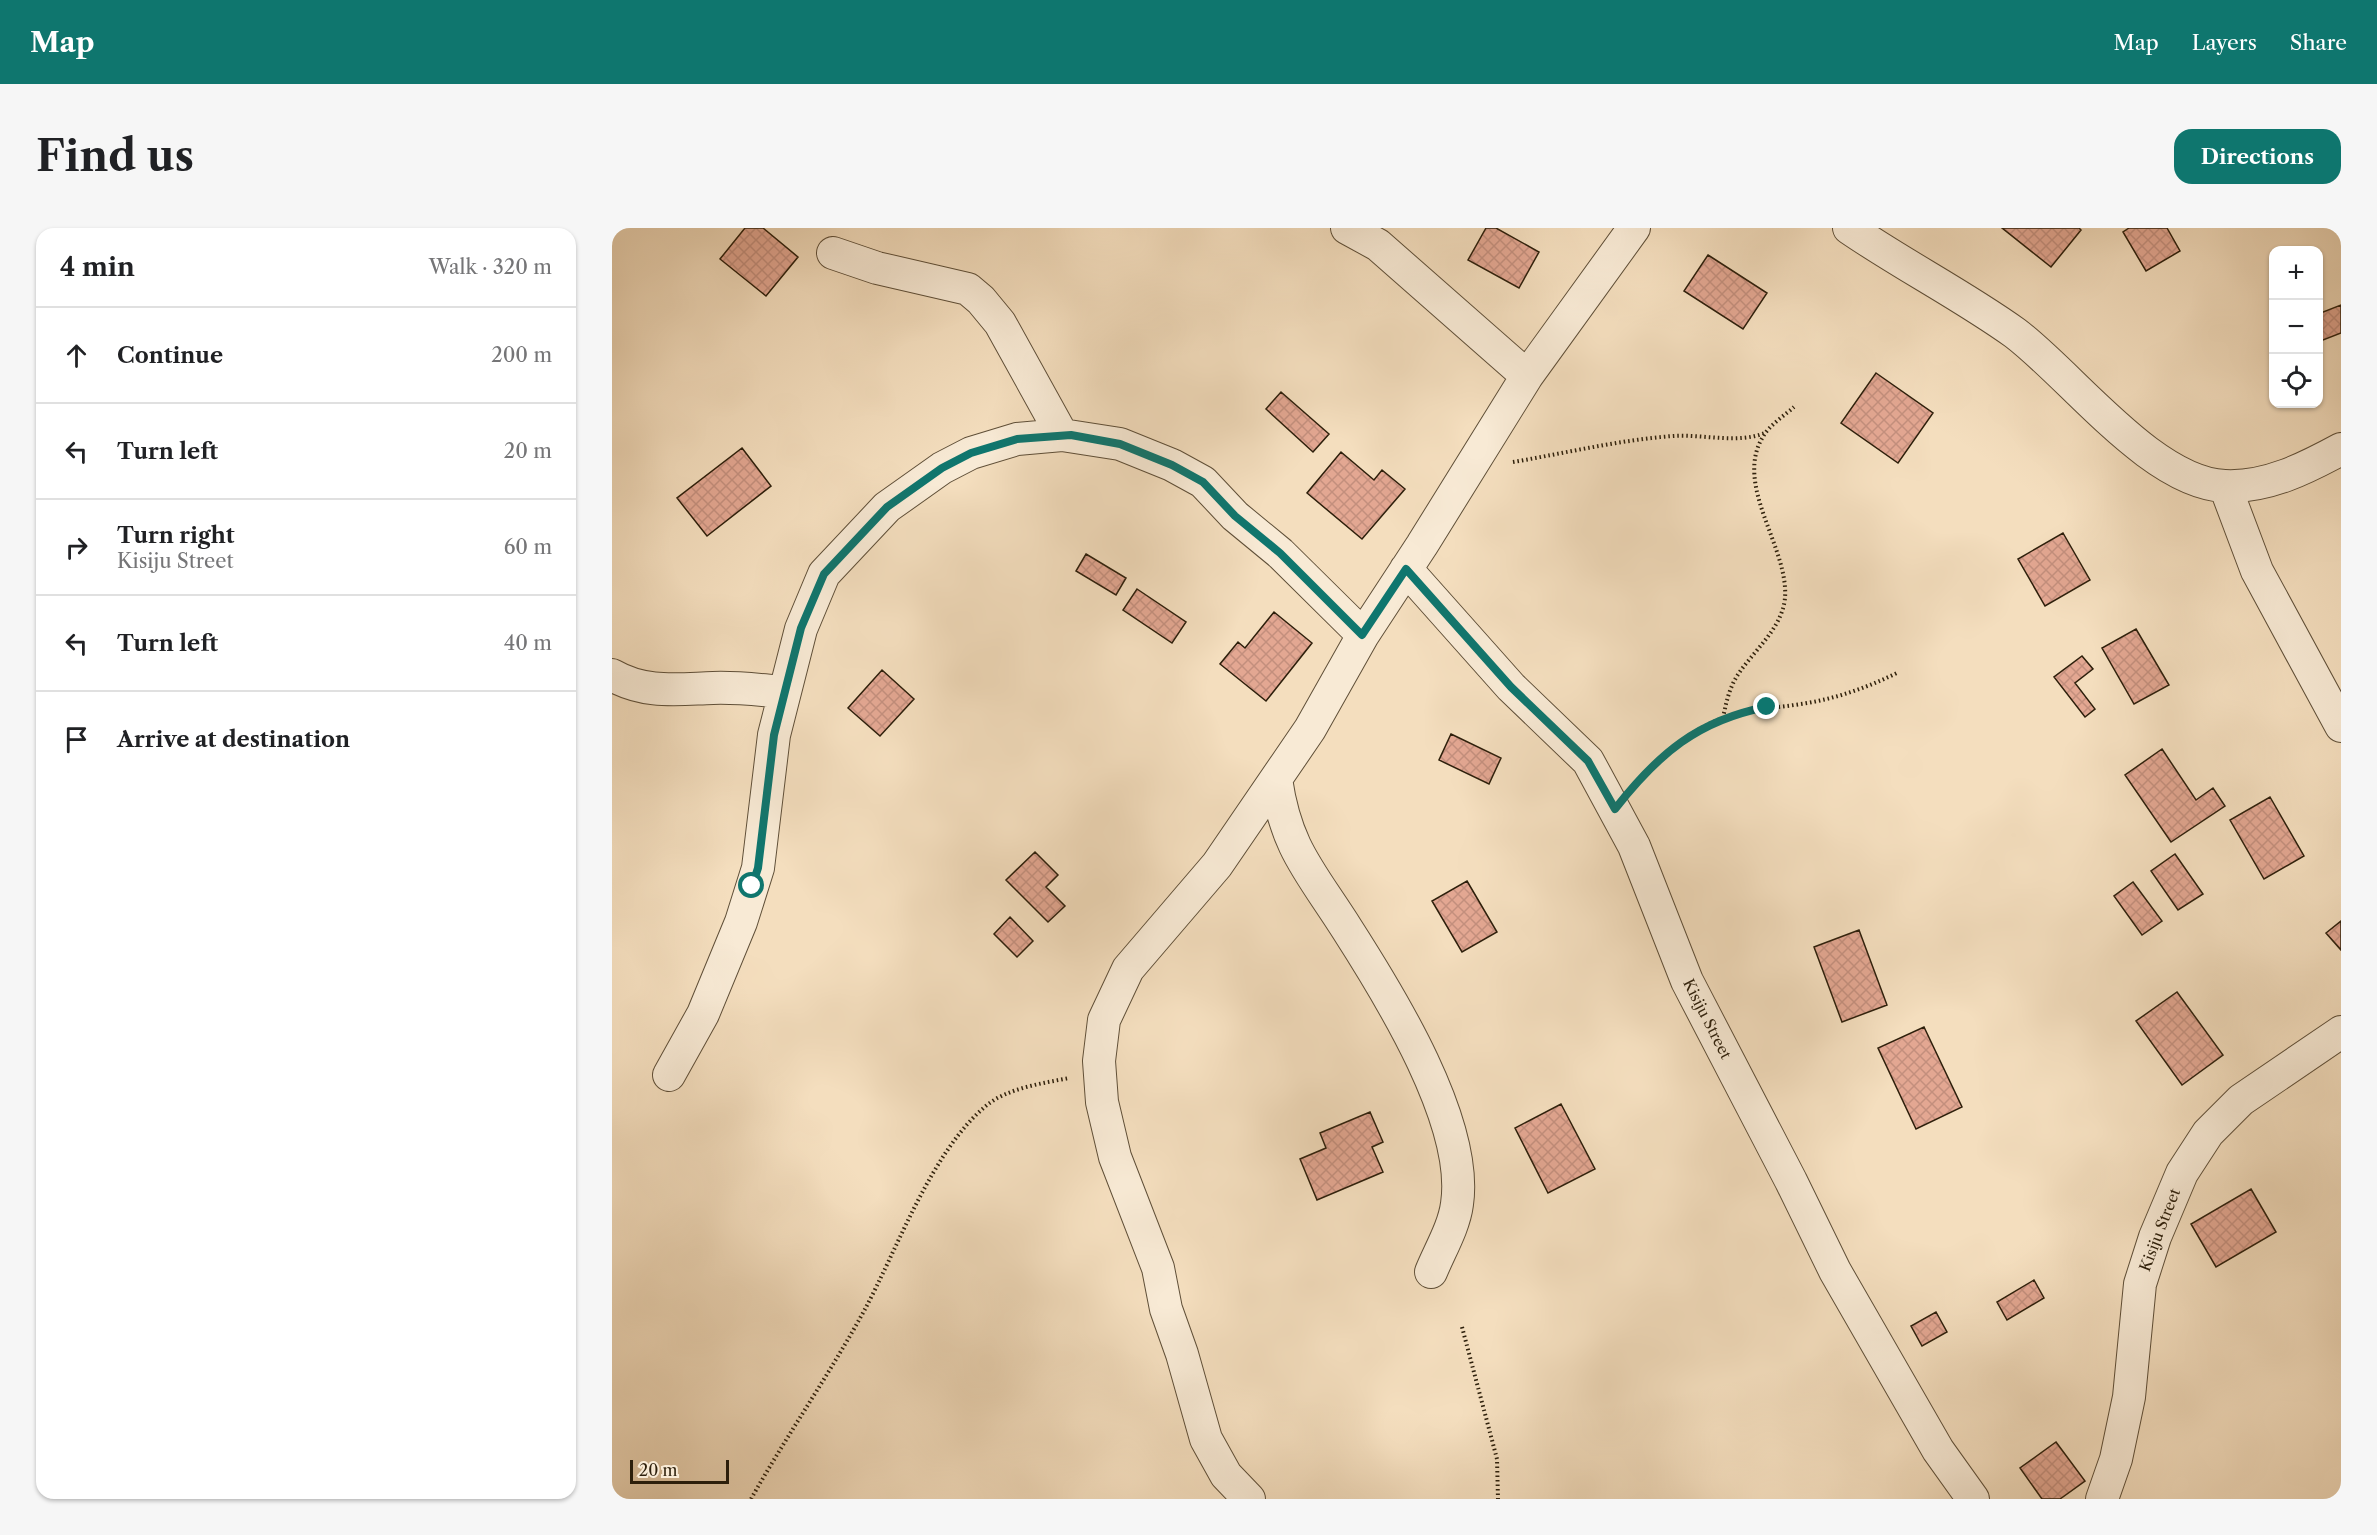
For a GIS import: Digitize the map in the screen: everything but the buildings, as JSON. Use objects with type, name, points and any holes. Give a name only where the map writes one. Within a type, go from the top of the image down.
[{"type":"street","points":[[1347,228],[1378,245],[1527,376]]},
{"type":"street","points":[[1250,1499],[1227,1475],[1206,1439],[1182,1354],[1166,1309],[1158,1268],[1115,1157],[1102,1102],[1099,1061],[1104,1020],[1128,969],[1165,922],[1217,866],[1310,729],[1362,635],[1527,376],[1634,228]]},
{"type":"street","points":[[1849,228],[1895,242],[2016,334],[2160,462],[2195,480],[2225,486],[2260,483],[2301,471],[2341,449]]},
{"type":"street","points":[[833,254],[877,268],[968,289],[981,300],[1000,323],[1062,435]]},
{"type":"street","points":[[669,1075],[703,1014],[723,969],[758,868],[774,735],[801,628],[824,574],[887,507],[942,468],[971,453],[1017,439],[1062,435],[1120,444],[1172,465],[1203,482],[1235,516],[1280,553],[1362,635]]},
{"type":"street","points":[[2225,486],[2257,571],[2341,726]]},
{"type":"street","name":"Kisiju Street","points":[[1406,569],[1511,687],[1588,761],[1634,846],[1687,981],[1791,1181],[1834,1271],[1938,1450],[1973,1499]]},
{"type":"street","points":[[612,675],[647,689],[671,691],[746,688],[784,692]]},
{"type":"street","points":[[1276,779],[1281,812],[1293,845],[1304,866],[1349,932],[1433,1079],[1458,1167],[1457,1204],[1431,1272]]},
{"type":"street","name":"Kisiju Street","points":[[2102,1499],[2116,1459],[2129,1397],[2140,1284],[2155,1237],[2182,1173],[2208,1133],[2241,1100],[2341,1032]]},
{"type":"path","points":[[1723,718],[1727,696],[1738,675],[1769,635],[1785,599],[1783,571],[1761,504],[1755,472],[1757,450],[1765,434],[1794,407]]},
{"type":"path","points":[[1467,469],[1672,436],[1705,435],[1749,440],[1765,434]]},
{"type":"path","points":[[1615,809],[1631,788],[1681,740],[1723,718],[1741,712],[1838,697],[1869,687],[1897,673]]},
{"type":"path","points":[[751,1499],[785,1439],[836,1361],[934,1173],[957,1135],[988,1103],[1018,1090],[1100,1073]]},
{"type":"path","points":[[1462,1327],[1497,1459],[1498,1499]]},
{"type":"route","points":[[752,886],[758,868],[774,735],[801,628],[824,574],[887,507],[942,468],[971,453],[1017,439],[1071,435],[1120,444],[1172,465],[1203,482],[1235,516],[1280,553],[1362,635],[1406,569],[1511,687],[1588,761],[1615,809],[1631,788],[1681,740],[1712,722],[1741,712],[1767,707]]}]
